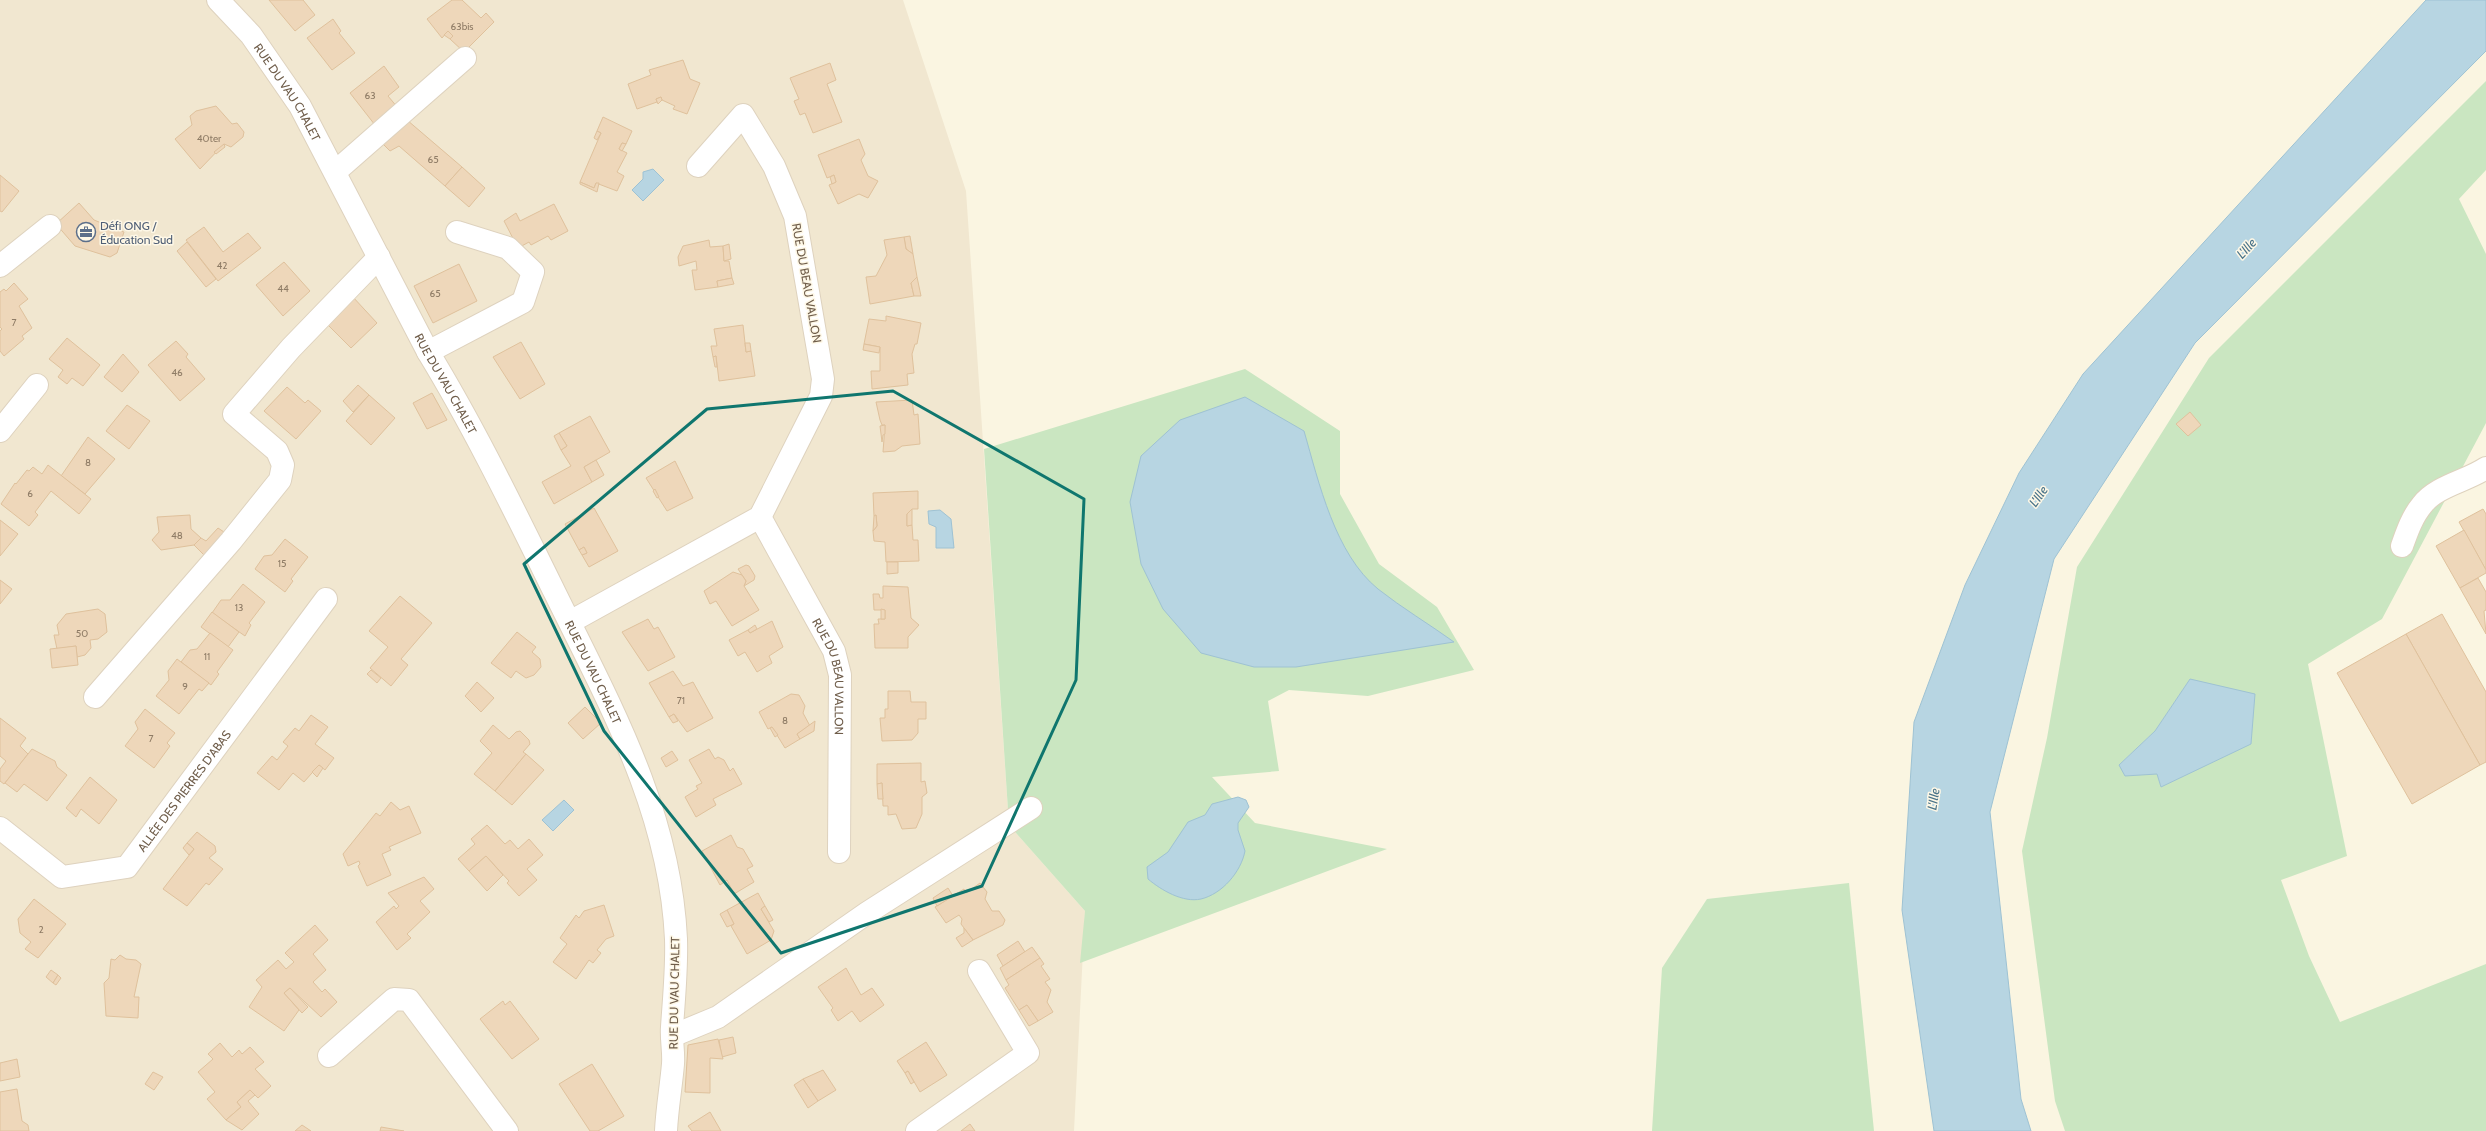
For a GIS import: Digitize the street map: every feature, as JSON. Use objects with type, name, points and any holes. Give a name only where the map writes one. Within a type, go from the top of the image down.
[{"type":"street","name":"RUE DU VAU CHALET","points":[[218,0],[251,35],[285,82],[315,133],[570,622],[609,702],[643,780],[656,817],[668,875],[676,939],[672,1036],[673,1059],[661,1129]]},
{"type":"street","points":[[335,172],[465,58]]},
{"type":"street","name":"RUE DU BEAU VALLON","points":[[698,166],[743,115],[774,166],[790,202],[799,237],[823,386],[815,411],[760,517],[834,651],[840,675],[839,852]]},
{"type":"street","points":[[0,266],[50,226]]},
{"type":"street","points":[[428,352],[523,302],[533,272],[508,248],[457,232]]},
{"type":"street","points":[[95,697],[231,542],[280,480],[283,466],[277,451],[234,414],[291,348],[379,257]]},
{"type":"street","points":[[0,430],[37,385]]},
{"type":"street","points":[[2402,546],[2411,522],[2423,503],[2440,491],[2472,477],[2486,468]]},
{"type":"street","points":[[570,622],[760,517]]},
{"type":"street","name":"ALLÉE DES PIERRES D'ABAS","points":[[0,828],[62,877],[127,867],[326,599]]},
{"type":"street","points":[[672,1036],[718,1017],[867,913],[1032,808]]},
{"type":"street","points":[[917,1131],[1028,1053],[979,971]]},
{"type":"street","points":[[329,1056],[394,999],[410,1000],[507,1131]]},
{"type":"highlighted area","points":[[893,391],[1084,499],[1076,680],[982,886],[781,953],[604,731],[524,564],[707,409]]},
{"type":"shaded area","points":[[0,0],[903,0],[966,191],[1009,825],[1085,911],[1074,1131],[0,1131]]},
{"type":"green space","points":[[2486,81],[2486,170],[2459,199],[2486,254],[2486,423],[2382,619],[2308,664],[2347,856],[2281,880],[2309,956],[2340,1022],[2486,964],[2486,1131],[2065,1131],[2055,1101],[2022,851],[2047,738],[2077,567],[2209,358]],"holes":[[[2190,679],[2161,787],[2157,774],[2119,765],[2155,731]]]},
{"type":"green space","points":[[1245,369],[1340,431],[1340,494],[1379,564],[1437,607],[1474,670],[1368,696],[1289,690],[1268,701],[1279,771],[1212,777],[1255,823],[1387,849],[1080,963],[1085,911],[1009,825],[984,449]]},
{"type":"green space","points":[[1849,883],[1874,1131],[1652,1131],[1662,968],[1707,899]]},
{"type":"water","name":"L'Ille","points":[[2426,0],[2486,0],[2486,51],[2195,343],[2054,559],[1990,812],[2021,1099],[2031,1131],[1934,1131],[1902,910],[1914,722],[1965,585],[2019,473],[2083,374]]},
{"type":"water","points":[[653,169],[664,180],[643,201],[632,190],[643,179],[643,172]]},
{"type":"water","points":[[1245,397],[1304,431],[1330,516],[1350,557],[1363,574],[1387,596],[1454,642],[1296,667],[1254,667],[1201,653],[1163,609],[1141,564],[1130,502],[1141,456],[1180,420]]},
{"type":"water","points":[[940,510],[951,519],[954,548],[936,548],[936,527],[929,524],[928,511]]},
{"type":"water","points":[[2190,679],[2255,694],[2251,744],[2161,787],[2157,774],[2125,776],[2119,765],[2155,731]]},
{"type":"water","points":[[1238,797],[1246,800],[1249,807],[1238,823],[1238,830],[1245,851],[1243,859],[1235,874],[1223,887],[1209,896],[1194,900],[1173,895],[1148,879],[1147,867],[1168,852],[1188,822],[1205,815],[1212,804]]},
{"type":"water","points":[[564,800],[574,810],[553,831],[542,820]]},
{"type":"building","points":[[269,0],[303,0],[315,15],[295,31]]},
{"type":"building","points":[[452,0],[462,0],[481,18],[486,13],[494,22],[464,52],[450,39],[453,36],[448,31],[442,38],[427,19]]},
{"type":"building","points":[[333,19],[341,31],[339,33],[355,53],[332,70],[307,38]]},
{"type":"building","points":[[448,31],[453,36],[450,39],[444,35]]},
{"type":"building","points":[[683,60],[690,79],[700,83],[687,114],[673,109],[675,106],[662,100],[661,97],[656,99],[657,102],[637,109],[628,84],[651,75],[649,70]]},
{"type":"building","points":[[830,63],[836,80],[827,84],[842,122],[813,133],[805,113],[800,115],[794,101],[799,99],[790,78]]},
{"type":"building","points":[[384,66],[399,87],[388,96],[398,108],[375,125],[350,93]]},
{"type":"building","points":[[661,97],[662,100],[658,104],[656,99]]},
{"type":"building","points":[[216,106],[232,124],[237,123],[244,132],[243,137],[231,147],[224,144],[200,169],[175,139],[192,125],[190,116],[196,111]]},
{"type":"building","points":[[603,117],[632,131],[626,144],[622,143],[619,149],[627,153],[617,172],[624,176],[617,191],[596,183],[594,188],[580,182],[601,133],[597,131]]},
{"type":"building","points":[[407,120],[462,167],[445,186],[399,146],[390,151],[381,142]]},
{"type":"building","points":[[597,131],[601,133],[597,140],[594,138]]},
{"type":"building","points":[[859,139],[865,154],[861,160],[868,176],[878,181],[868,198],[859,194],[838,204],[829,185],[836,182],[834,175],[827,178],[818,155]]},
{"type":"building","points":[[622,143],[626,144],[622,151],[619,149]]},
{"type":"building","points":[[224,144],[225,147],[216,154],[214,152]]},
{"type":"building","points":[[462,167],[485,188],[469,207],[445,186]]},
{"type":"building","points":[[0,175],[19,191],[2,212],[0,211]]},
{"type":"building","points":[[834,175],[836,182],[832,184],[830,177]]},
{"type":"building","points":[[580,182],[594,188],[596,183],[599,183],[597,192],[580,184]]},
{"type":"building","points":[[79,203],[94,220],[124,232],[117,253],[110,257],[75,246],[56,224]]},
{"type":"building","points":[[554,204],[568,231],[551,240],[548,236],[531,245],[529,242],[518,248],[504,221],[516,213],[520,221]]},
{"type":"building","points":[[204,227],[223,252],[248,233],[261,248],[218,281],[186,240]]},
{"type":"building","points":[[910,236],[913,254],[906,249],[904,237]]},
{"type":"building","points":[[904,237],[906,249],[913,254],[917,277],[911,283],[914,296],[870,304],[866,277],[876,276],[887,255],[884,240]]},
{"type":"building","points":[[709,240],[710,247],[723,246],[724,261],[729,261],[732,278],[717,281],[718,287],[695,290],[692,270],[697,270],[696,261],[679,266],[678,257],[683,246]]},
{"type":"building","points":[[187,242],[216,279],[206,287],[177,251]]},
{"type":"building","points":[[729,244],[731,259],[724,261],[723,246]]},
{"type":"building","points":[[284,262],[310,291],[283,316],[256,285]]},
{"type":"building","points":[[459,264],[477,301],[433,323],[414,286]]},
{"type":"building","points":[[917,277],[921,296],[914,296],[911,283]]},
{"type":"building","points":[[732,278],[734,284],[718,287],[717,281]]},
{"type":"building","points":[[14,283],[28,299],[19,306],[32,328],[22,336],[24,339],[4,356],[0,351],[0,331],[2,329],[0,327],[0,292],[4,289],[6,291]]},
{"type":"building","points":[[352,296],[377,323],[351,348],[326,323]]},
{"type":"building","points":[[886,316],[921,323],[917,344],[915,344],[912,354],[914,373],[907,374],[908,385],[872,389],[871,371],[880,371],[880,347],[864,344],[869,319],[886,321]]},
{"type":"building","points":[[743,325],[746,352],[751,351],[755,376],[719,381],[716,356],[713,357],[711,346],[717,346],[714,329]]},
{"type":"building","points":[[67,338],[100,365],[83,386],[72,378],[67,384],[58,377],[63,370],[49,359]]},
{"type":"building","points":[[176,341],[188,354],[186,357],[205,379],[180,401],[148,365]]},
{"type":"building","points":[[521,342],[545,384],[520,399],[493,357]]},
{"type":"building","points":[[745,343],[750,343],[751,351],[746,352]]},
{"type":"building","points":[[864,344],[880,347],[879,353],[863,350]]},
{"type":"building","points":[[123,354],[139,372],[122,392],[104,377]]},
{"type":"building","points":[[716,356],[717,367],[715,367],[713,357]]},
{"type":"building","points":[[358,385],[369,395],[353,412],[343,401]]},
{"type":"building","points":[[287,387],[305,403],[308,400],[321,411],[296,439],[264,411]]},
{"type":"building","points":[[432,393],[447,420],[427,429],[413,403]]},
{"type":"building","points":[[369,395],[395,418],[371,445],[346,421]]},
{"type":"building","points":[[912,400],[914,415],[918,414],[920,444],[902,446],[895,451],[883,452],[885,425],[882,425],[880,420],[876,402]]},
{"type":"building","points":[[127,405],[150,421],[129,449],[106,431]]},
{"type":"building","points":[[2190,412],[2201,425],[2188,436],[2176,424]]},
{"type":"building","points":[[590,416],[610,452],[584,467],[592,482],[554,504],[542,482],[571,466],[561,450],[567,446],[559,433]]},
{"type":"building","points":[[885,425],[885,434],[883,435],[882,442],[880,426]]},
{"type":"building","points":[[559,433],[567,446],[561,450],[554,436]]},
{"type":"building","points":[[88,437],[115,459],[85,494],[61,476]]},
{"type":"building","points":[[596,460],[604,475],[592,482],[584,467]]},
{"type":"building","points":[[675,461],[693,498],[667,511],[646,478]]},
{"type":"building","points":[[48,465],[91,499],[79,514],[51,491],[35,512],[38,515],[29,526],[1,504],[15,483],[16,484],[27,470],[29,471],[33,467],[42,474]]},
{"type":"building","points":[[655,489],[659,497],[657,498],[653,491]]},
{"type":"building","points":[[918,491],[918,509],[912,509],[907,514],[907,526],[912,525],[913,540],[918,540],[919,561],[886,562],[885,542],[874,541],[873,531],[877,526],[876,515],[874,516],[873,493]]},
{"type":"building","points":[[594,508],[618,551],[589,567],[582,555],[587,553],[584,547],[579,550],[565,524]]},
{"type":"building","points":[[912,509],[912,525],[907,526],[907,514]]},
{"type":"building","points":[[2483,509],[2486,514],[2486,570],[2459,522]]},
{"type":"building","points":[[190,515],[191,529],[201,538],[194,545],[161,550],[152,540],[159,532],[157,517]]},
{"type":"building","points":[[876,515],[877,526],[873,531],[874,516]]},
{"type":"building","points":[[0,520],[18,534],[0,556]]},
{"type":"building","points":[[218,528],[227,534],[207,558],[194,545],[201,538],[206,541]]},
{"type":"building","points":[[2464,530],[2486,570],[2486,573],[2460,588],[2436,546]]},
{"type":"building","points":[[285,539],[308,557],[291,579],[293,581],[285,592],[255,569],[264,556],[272,555]]},
{"type":"building","points":[[584,547],[587,553],[582,555],[579,550]]},
{"type":"building","points":[[887,562],[898,562],[898,573],[887,574]]},
{"type":"building","points":[[746,565],[749,566],[755,576],[754,580],[744,586],[746,581],[738,569]]},
{"type":"building","points":[[733,572],[742,575],[746,581],[744,586],[759,610],[732,626],[716,601],[710,604],[704,591]]},
{"type":"building","points":[[2478,578],[2486,592],[2486,610],[2484,611],[2486,634],[2460,588]]},
{"type":"building","points":[[0,580],[12,589],[0,604]]},
{"type":"building","points":[[243,584],[265,602],[249,623],[251,625],[245,636],[212,613],[221,600],[230,600]]},
{"type":"building","points":[[883,586],[908,587],[911,618],[919,625],[908,637],[908,648],[875,648],[874,624],[879,624],[878,619],[885,619],[885,610],[874,610],[873,594],[879,594],[880,598],[883,598]]},
{"type":"building","points":[[400,596],[432,623],[401,659],[408,665],[391,686],[370,668],[388,647],[369,631]]},
{"type":"building","points":[[98,609],[105,614],[107,632],[98,639],[90,640],[91,648],[85,655],[77,657],[76,646],[57,649],[54,635],[59,635],[57,625],[66,614]]},
{"type":"building","points":[[881,609],[885,610],[885,619],[881,619]]},
{"type":"building","points":[[212,612],[239,632],[228,647],[201,627]]},
{"type":"building","points":[[2442,614],[2486,692],[2486,762],[2480,765],[2406,634]]},
{"type":"building","points":[[648,619],[654,629],[658,627],[675,657],[648,671],[622,632]]},
{"type":"building","points":[[772,621],[783,647],[769,656],[772,663],[757,672],[745,652],[738,656],[729,640],[748,630],[750,633]]},
{"type":"building","points":[[755,625],[757,629],[750,633],[748,630]]},
{"type":"building","points":[[517,632],[536,647],[532,652],[540,659],[541,667],[534,675],[526,678],[516,671],[511,678],[491,663]]},
{"type":"building","points":[[210,633],[233,650],[217,672],[219,674],[211,685],[181,662],[190,650],[197,649]]},
{"type":"building","points":[[2406,634],[2480,765],[2412,804],[2337,673]]},
{"type":"building","points":[[76,646],[78,665],[52,668],[50,649]]},
{"type":"building","points":[[177,659],[209,683],[202,691],[199,689],[179,714],[156,696],[169,680],[168,671]]},
{"type":"building","points":[[371,670],[381,678],[377,683],[367,674]]},
{"type":"building","points":[[673,671],[683,686],[693,682],[713,718],[687,732],[674,714],[669,717],[649,683]]},
{"type":"building","points":[[477,682],[494,698],[481,712],[465,696]]},
{"type":"building","points":[[888,691],[910,691],[911,702],[926,702],[926,719],[918,719],[918,733],[912,740],[882,741],[880,718],[885,718],[885,709],[888,709]]},
{"type":"building","points":[[791,694],[799,695],[805,706],[803,713],[810,726],[797,734],[800,739],[785,748],[772,727],[768,729],[759,712]]},
{"type":"building","points":[[585,707],[601,723],[583,739],[568,723]]},
{"type":"building","points":[[145,709],[175,733],[167,743],[170,746],[154,768],[125,746],[138,729],[135,722]]},
{"type":"building","points":[[674,714],[678,721],[673,723],[669,717]]},
{"type":"building","points":[[311,715],[328,727],[315,744],[334,758],[325,770],[319,765],[304,782],[293,773],[279,790],[257,773],[272,756],[277,760],[288,746],[283,742],[295,728],[299,731]]},
{"type":"building","points":[[0,718],[26,738],[20,746],[28,754],[4,784],[0,781],[0,769],[6,761],[0,756]]},
{"type":"building","points":[[815,721],[814,731],[800,739],[797,734]]},
{"type":"building","points":[[493,725],[509,739],[516,732],[520,731],[529,740],[530,744],[523,752],[526,754],[495,791],[474,774],[492,753],[480,741]]},
{"type":"building","points":[[772,727],[778,735],[775,737],[770,728]]},
{"type":"building","points":[[32,749],[55,761],[57,767],[67,775],[47,801],[24,784],[17,792],[5,783]]},
{"type":"building","points":[[709,749],[715,759],[718,757],[724,760],[730,771],[733,768],[742,784],[713,799],[716,805],[696,817],[685,797],[698,789],[696,786],[702,783],[689,760]]},
{"type":"building","points":[[672,751],[678,760],[666,767],[661,758]]},
{"type":"building","points":[[526,754],[544,770],[512,805],[495,791]]},
{"type":"building","points":[[921,763],[921,782],[925,781],[927,793],[922,797],[922,814],[916,828],[902,829],[896,814],[888,815],[888,806],[883,806],[882,783],[877,784],[877,764]]},
{"type":"building","points":[[319,765],[323,768],[317,777],[312,772]]},
{"type":"building","points":[[90,777],[117,800],[99,824],[81,809],[76,817],[66,808]]},
{"type":"building","points":[[882,783],[883,799],[878,799],[877,784]]},
{"type":"building","points":[[391,802],[400,810],[409,806],[421,833],[389,847],[391,850],[382,854],[391,875],[367,886],[358,866],[360,864],[359,861],[348,866],[343,854],[376,813],[380,816]]},
{"type":"building","points":[[487,825],[505,844],[510,840],[518,849],[529,839],[543,855],[527,869],[537,880],[519,896],[507,883],[509,881],[486,856],[469,871],[458,859],[475,844],[471,839]]},
{"type":"building","points":[[197,832],[215,846],[216,852],[209,858],[223,869],[209,885],[206,883],[187,906],[163,889],[194,849],[187,843]]},
{"type":"building","points":[[731,835],[737,847],[743,849],[753,866],[747,869],[754,882],[734,894],[727,880],[720,885],[702,851]]},
{"type":"building","points":[[187,843],[194,849],[189,855],[183,848]]},
{"type":"building","points":[[486,856],[503,875],[487,891],[469,871]]},
{"type":"building","points":[[424,877],[434,889],[420,901],[430,912],[407,934],[411,938],[397,950],[376,922],[394,906],[396,909],[399,906],[388,893]]},
{"type":"building","points":[[980,883],[987,892],[985,899],[992,911],[999,911],[1005,920],[1003,925],[973,940],[961,924],[962,919],[959,915],[946,923],[935,907],[964,889],[966,893]]},
{"type":"building","points":[[948,888],[953,896],[937,906],[933,898]]},
{"type":"building","points":[[758,893],[765,906],[761,909],[774,931],[771,940],[747,954],[731,926],[734,924],[727,910]]},
{"type":"building","points":[[34,899],[66,924],[38,958],[25,949],[31,942],[20,933],[18,919]]},
{"type":"building","points":[[604,905],[614,936],[606,939],[597,950],[601,953],[593,963],[589,960],[576,979],[553,962],[567,944],[560,938],[576,915],[579,918],[584,911]]},
{"type":"building","points":[[765,906],[773,920],[769,922],[761,909]]},
{"type":"building","points":[[727,910],[734,924],[727,927],[720,914]]},
{"type":"building","points":[[315,925],[328,940],[313,954],[326,970],[313,982],[322,992],[325,989],[337,1002],[321,1017],[290,988],[284,993],[299,1010],[284,1031],[249,1007],[262,987],[256,980],[278,960],[286,969],[294,962],[285,953]]},
{"type":"building","points":[[964,928],[973,940],[962,947],[956,938],[964,933]]},
{"type":"building","points":[[1018,941],[1025,952],[1003,966],[997,955]]},
{"type":"building","points":[[1032,947],[1040,958],[1006,980],[1000,968]]},
{"type":"building","points":[[120,955],[126,959],[136,960],[141,964],[134,997],[139,997],[138,1018],[106,1016],[104,983],[109,978],[111,959],[115,960]]},
{"type":"building","points":[[1040,958],[1044,964],[1041,966],[1050,979],[1045,982],[1051,990],[1047,1002],[1053,1012],[1038,1021],[1027,1005],[1019,1010],[1005,988],[1009,985],[1006,980]]},
{"type":"building","points":[[846,968],[861,995],[872,988],[884,1005],[860,1022],[852,1011],[838,1021],[831,1010],[833,1008],[818,987]]},
{"type":"building","points":[[51,970],[58,975],[53,983],[46,977]]},
{"type":"building","points":[[58,975],[61,978],[56,985],[53,983]]},
{"type":"building","points":[[290,988],[308,1007],[302,1013],[284,993]]},
{"type":"building","points":[[503,1001],[505,1005],[510,1001],[539,1039],[512,1059],[480,1019]]},
{"type":"building","points":[[1027,1005],[1038,1021],[1029,1026],[1019,1010]]},
{"type":"building","points":[[733,1037],[736,1053],[722,1057],[719,1040]]},
{"type":"building","points":[[718,1039],[723,1059],[710,1058],[710,1093],[685,1092],[688,1045]]},
{"type":"building","points":[[926,1042],[947,1075],[920,1092],[908,1071],[905,1073],[897,1061]]},
{"type":"building","points":[[220,1043],[232,1057],[239,1050],[242,1054],[250,1047],[264,1062],[255,1069],[271,1086],[258,1098],[250,1090],[237,1102],[241,1107],[226,1120],[207,1099],[215,1092],[198,1072],[213,1059],[208,1054]]},
{"type":"building","points":[[17,1059],[20,1077],[0,1081],[0,1063]]},
{"type":"building","points":[[592,1064],[624,1116],[598,1131],[590,1131],[559,1084]]},
{"type":"building","points":[[823,1070],[836,1090],[818,1101],[803,1079]]},
{"type":"building","points":[[908,1071],[914,1082],[911,1084],[905,1073]]},
{"type":"building","points":[[153,1072],[163,1077],[154,1090],[145,1084]]},
{"type":"building","points":[[803,1079],[818,1101],[808,1108],[794,1085]]},
{"type":"building","points":[[17,1089],[22,1121],[28,1125],[29,1131],[0,1131],[0,1092]]},
{"type":"building","points":[[250,1090],[255,1095],[248,1101],[259,1114],[242,1130],[226,1120],[241,1107],[237,1102]]},
{"type":"building","points":[[710,1112],[721,1131],[692,1131],[688,1126]]},
{"type":"building","points":[[970,1124],[975,1131],[961,1131]]},
{"type":"building","points":[[302,1125],[311,1131],[295,1131]]},
{"type":"building","points":[[381,1127],[404,1131],[380,1131]]},
{"type":"place","name":"Défi ONG / Éducation Sud","points":[[86,232]]}]
